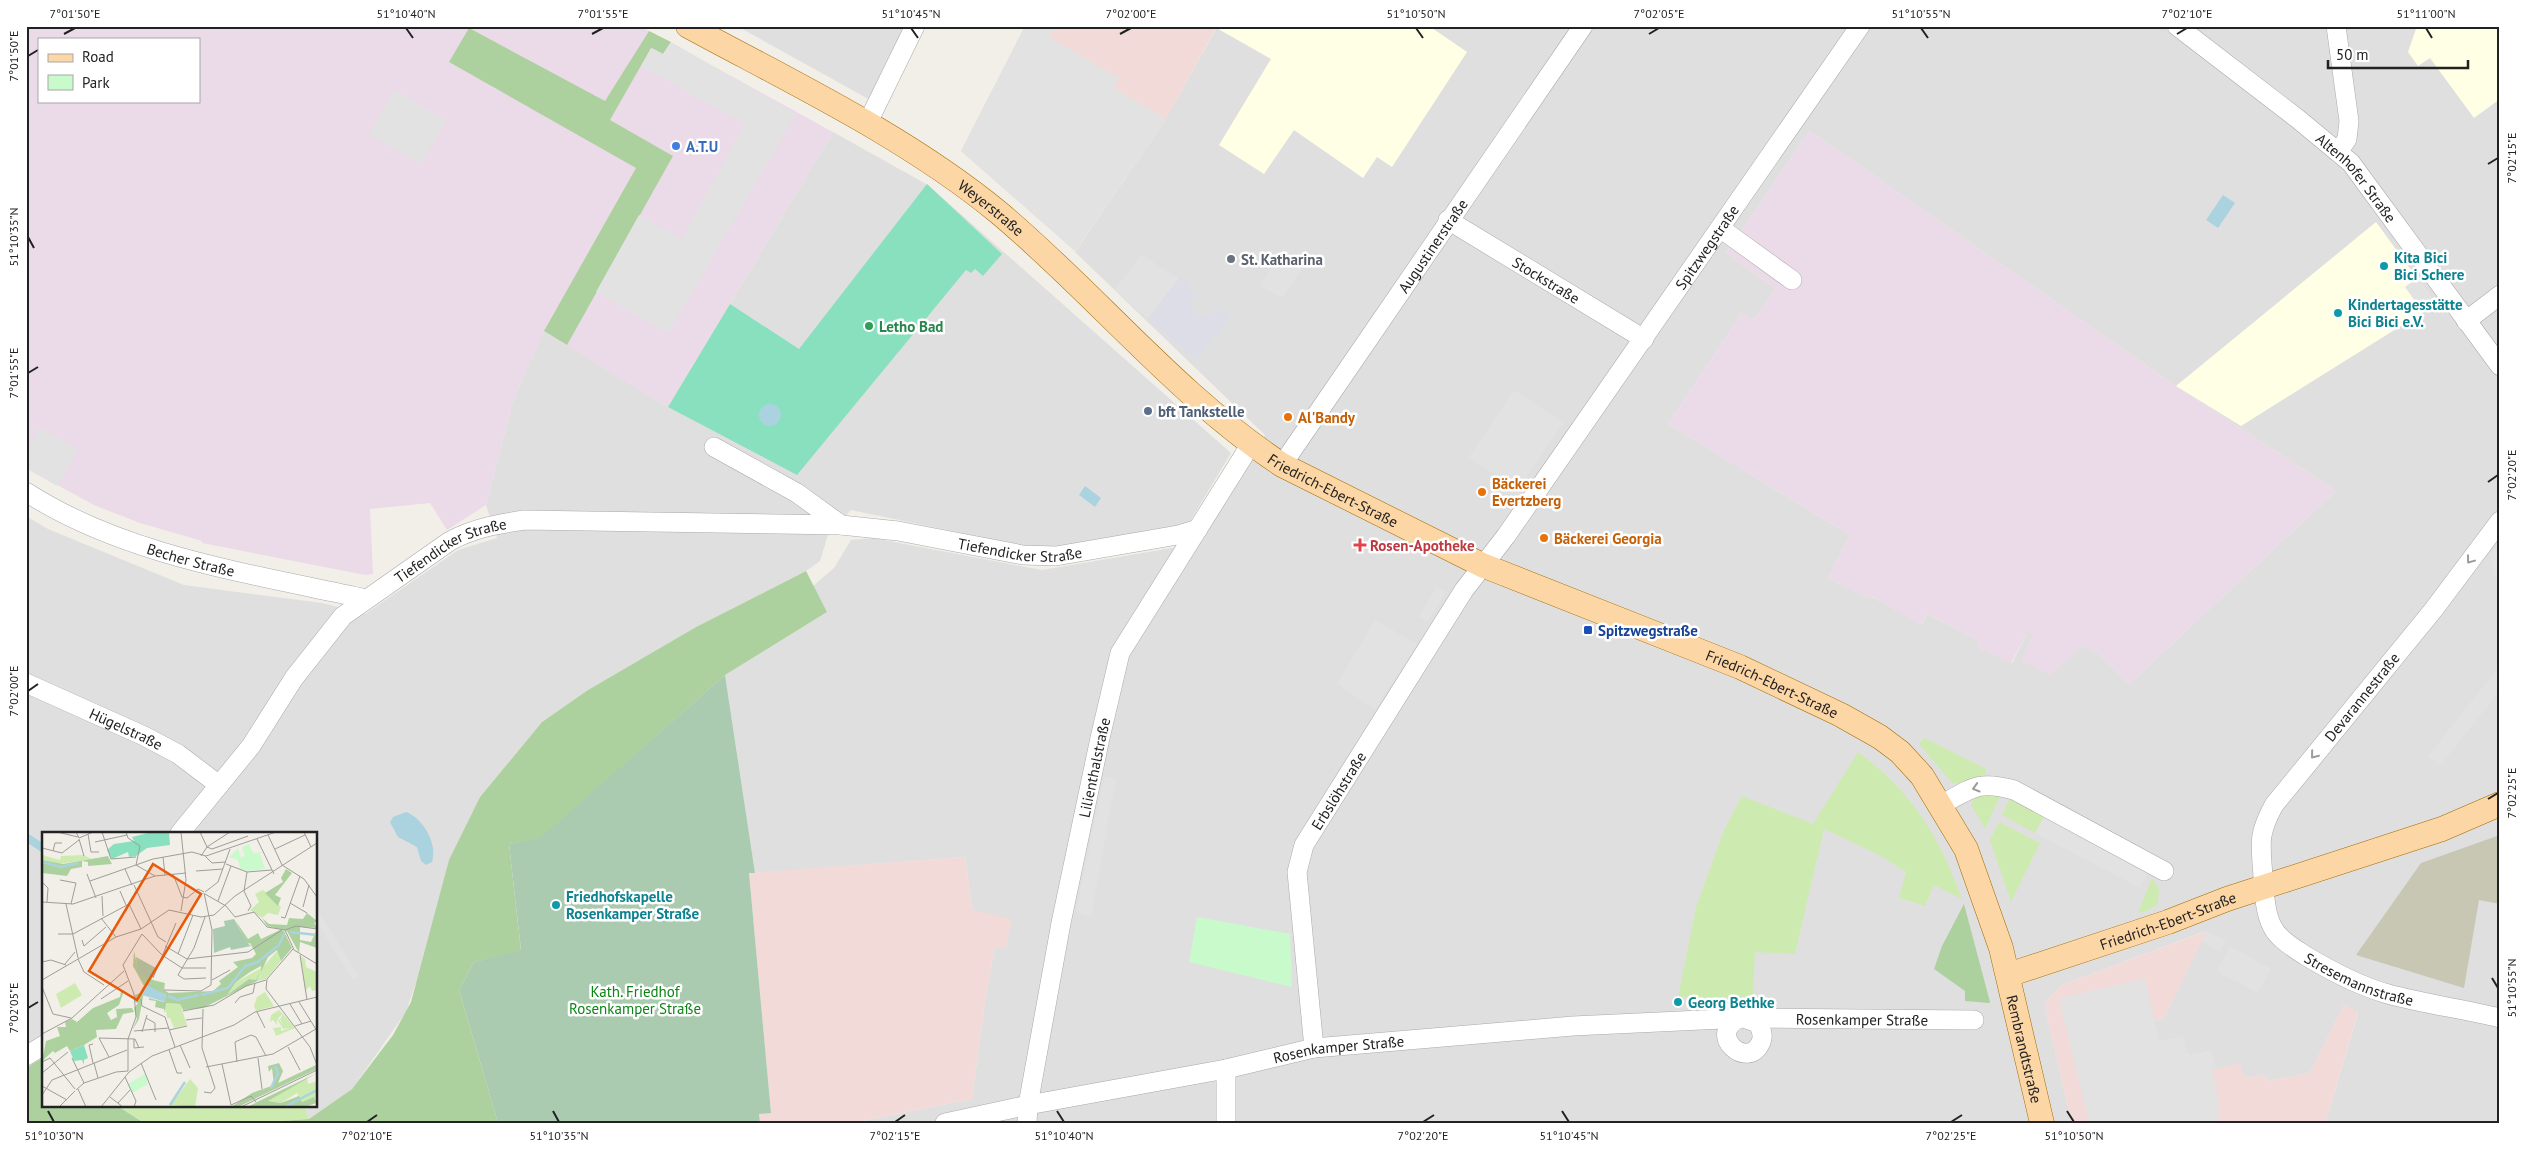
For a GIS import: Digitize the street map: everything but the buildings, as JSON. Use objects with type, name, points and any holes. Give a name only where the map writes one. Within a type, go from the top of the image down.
[{"type":"main road","name":"Weyerstraße","points":[[688,26],[867,124],[958,180],[1051,259],[1192,394],[1251,444]]},
{"type":"main road","name":"Friedrich-Ebert-Straße","points":[[1251,444],[1282,465],[1482,565],[1725,660],[1841,715],[1880,737],[1900,752],[1922,776],[1966,849],[1994,924],[2008,975],[2168,922],[2264,886],[2442,829],[2500,804]]},
{"type":"main road","name":"Rembrandtstraße","points":[[2008,975],[2042,1123]]},
{"type":"street","points":[[867,124],[915,26]]},
{"type":"street","name":"Augustinerstraße","points":[[1282,465],[1448,220],[1583,26]]},
{"type":"street","name":"Spitzwegstraße","points":[[1482,565],[1506,536],[1860,26]]},
{"type":"street","name":"Altenhofer Straße","points":[[2177,26],[2339,151],[2351,163],[2500,366]]},
{"type":"street","points":[[2336,26],[2349,121],[2347,139],[2339,151]]},
{"type":"street","name":"Stockstraße","points":[[1448,220],[1644,339]]},
{"type":"street","points":[[1720,228],[1792,280]]},
{"type":"street","points":[[2466,321],[2500,295]]},
{"type":"street","name":"Lilienthalstraße","points":[[1027,1114],[1061,923],[1120,653],[1251,444]]},
{"type":"street","points":[[714,447],[797,493],[841,526]]},
{"type":"street","name":"Becher Straße","points":[[26,492],[102,530],[169,555],[366,599]]},
{"type":"street","name":"Tiefendicker Straße","points":[[181,832],[251,746],[294,678],[343,616],[465,533],[486,526],[515,521],[614,520],[841,526],[898,531],[1023,555],[1042,556],[1056,556],[1178,535],[1198,529]]},
{"type":"street","name":"Devarannestraße","points":[[2264,886],[2260,842],[2263,826],[2274,804],[2434,609],[2500,521]]},
{"type":"street","name":"Erbslöhstraße","points":[[1314,1048],[1297,872],[1301,852],[1464,590],[1482,565]]},
{"type":"street","name":"Hügelstraße","points":[[26,683],[144,736],[178,754],[219,786]]},
{"type":"street","points":[[1941,805],[1973,787],[1994,784],[2014,790],[2164,871]]},
{"type":"street","name":"Stresemannstraße","points":[[2264,886],[2271,926],[2293,948],[2325,967],[2363,986],[2389,994],[2500,1018]]},
{"type":"street","name":"Rosenkamper Straße","points":[[945,1123],[1027,1114],[1314,1048],[1573,1026],[1744,1018],[1974,1020]]},
{"type":"street","points":[[26,1056],[42,1046]]},
{"type":"street","points":[[1226,1069],[1226,1123]]},
{"type":"shaded area","points":[[26,26],[640,26],[833,132],[668,407],[544,332],[520,384],[511,409],[486,505],[447,530],[430,503],[370,509],[373,574],[365,575],[202,543],[202,541],[140,523],[94,505],[26,468]]},
{"type":"shaded area","points":[[737,26],[906,26],[872,101]]},
{"type":"shaded area","points":[[1025,26],[1213,26],[1216,28],[1166,119],[1075,251],[961,151]]},
{"type":"shaded area","points":[[1025,26],[1055,26],[1049,37],[1119,78],[1114,88],[1166,119],[1075,251],[961,151]]},
{"type":"shaded area","points":[[1213,26],[2500,26],[2500,1123],[2323,1123],[2328,1114],[2358,1013],[2344,1005],[2310,1073],[2267,1081],[2266,1075],[2244,1078],[2216,1069],[2159,1041],[2154,1021],[2164,1018],[2206,931],[2062,985],[2049,998],[2046,1004],[2047,1017],[2072,1123],[853,1123],[972,1099],[985,1001],[995,947],[1006,947],[972,909],[965,857],[755,873],[725,675],[827,612],[813,586],[834,568],[851,540],[873,538],[1042,570],[1201,543],[1265,435],[1075,252],[1164,122],[1216,29]],"holes":[[[1810,131],[2176,386],[2336,491],[2129,684],[2097,652],[2083,645],[2028,631],[2012,663],[1978,647],[1981,642],[1927,614],[1922,624],[1869,595],[1868,598],[1828,578],[1850,535],[1668,424],[1742,313],[1754,320],[1775,288],[1726,253]]]},
{"type":"shaded area","points":[[1213,26],[1429,26],[1467,52],[1392,167],[1377,157],[1363,178],[1294,130],[1264,174],[1219,145],[1271,59]]},
{"type":"shaded area","points":[[2417,26],[2500,26],[2500,99],[2474,118],[2430,58],[2418,66],[2408,52]]},
{"type":"shaded area","points":[[671,42],[796,114],[668,333],[596,292],[639,215],[682,239],[745,124],[641,66],[652,48],[663,54]]},
{"type":"shaded area","points":[[395,90],[446,120],[421,164],[369,134]]},
{"type":"shaded area","points":[[1810,131],[2176,386],[2336,491],[2129,684],[2097,652],[2083,646],[2050,675],[2021,660],[2033,634],[2028,631],[2011,663],[1978,647],[1981,642],[1927,614],[1921,625],[1870,595],[1867,598],[1828,578],[1850,535],[1668,424],[1742,313],[1754,320],[1775,288],[1726,253]]},
{"type":"shaded area","points":[[833,132],[928,185],[1231,453],[1189,523],[1048,551],[851,510],[828,535],[820,561],[806,571],[696,627],[588,690],[542,722],[480,797],[406,1012],[352,1089],[309,1119],[304,1106],[318,1106],[318,832],[42,832],[42,843],[26,832],[26,516],[48,529],[184,585],[322,603],[365,614],[458,550],[497,538],[486,505],[511,409],[544,331],[668,407]]},
{"type":"shaded area","points":[[2376,222],[2436,304],[2241,426],[2176,386]]},
{"type":"shaded area","points":[[1284,249],[1306,263],[1282,298],[1260,286]]},
{"type":"shaded area","points":[[1141,254],[1179,279],[1148,319],[1115,290]]},
{"type":"shaded area","points":[[1180,277],[1186,282],[1185,285],[1190,286],[1189,288],[1195,293],[1198,292],[1199,295],[1191,298],[1193,312],[1207,319],[1212,311],[1216,312],[1219,309],[1229,313],[1231,316],[1196,360],[1148,319]]},
{"type":"shaded area","points":[[2417,278],[2436,304],[2423,312],[2405,287]]},
{"type":"shaded area","points":[[1514,390],[1563,423],[1518,490],[1469,457]]},
{"type":"shaded area","points":[[40,427],[78,450],[57,486],[26,468],[26,451]]},
{"type":"shaded area","points":[[2500,543],[2500,599],[2490,555]]},
{"type":"shaded area","points":[[1437,586],[1446,592],[1428,622],[1419,617]]},
{"type":"shaded area","points":[[1375,620],[1417,644],[1375,709],[1337,684]]},
{"type":"shaded area","points":[[2500,665],[2500,691],[2440,766],[2428,756]]},
{"type":"shaded area","points":[[1104,777],[1116,779],[1091,917],[1076,912]]},
{"type":"shaded area","points":[[2045,815],[2148,873],[2140,888],[2035,833]]},
{"type":"shaded area","points":[[2500,835],[2500,904],[2479,900],[2464,988],[2356,955],[2421,863]]},
{"type":"shaded area","points":[[26,842],[42,853],[42,1034],[26,1045]]},
{"type":"shaded area","points":[[965,857],[972,909],[1012,919],[1006,947],[995,947],[985,1001],[972,1099],[853,1123],[760,1123],[759,1114],[771,1112],[749,873]]},
{"type":"shaded area","points":[[318,911],[359,976],[353,980],[318,924]]},
{"type":"shaded area","points":[[2207,931],[2164,1018],[2154,1021],[2159,1041],[2183,1036],[2188,1056],[2211,1050],[2216,1069],[2240,1063],[2244,1078],[2266,1075],[2267,1081],[2310,1073],[2344,1005],[2351,1008],[2358,1012],[2328,1114],[2323,1123],[2072,1123],[2047,1017],[2046,1004],[2049,998],[2062,985]]},
{"type":"shaded area","points":[[2207,931],[2226,941],[2220,952],[2202,941]]},
{"type":"shaded area","points":[[2230,946],[2271,969],[2258,993],[2217,971]]},
{"type":"shaded area","points":[[2145,979],[2159,1041],[2183,1036],[2188,1056],[2211,1050],[2216,1069],[2212,1070],[2220,1108],[2217,1111],[2220,1123],[2089,1123],[2059,998]]},
{"type":"green space","points":[[469,28],[605,101],[649,31],[671,42],[663,54],[651,48],[610,120],[673,156],[567,345],[544,331],[636,168],[449,62]]},
{"type":"green space","name":"Letho Bad","points":[[927,184],[1002,254],[983,276],[975,269],[971,273],[966,270],[797,475],[668,407],[730,304],[799,349]]},
{"type":"green space","points":[[806,571],[827,612],[725,675],[540,839],[509,844],[521,951],[474,962],[459,990],[498,1123],[255,1123],[309,1119],[352,1089],[393,1035],[411,1002],[449,860],[480,797],[542,722],[588,690],[696,627]]},
{"type":"green space","name":"Kath. Friedhof Rosenkamper Straße","points":[[725,675],[755,873],[749,873],[771,1113],[759,1114],[760,1123],[498,1123],[459,990],[474,962],[521,950],[509,844],[540,838]]},
{"type":"green space","points":[[1924,738],[1985,768],[1986,777],[1953,784],[1919,744]]},
{"type":"green space","points":[[1858,752],[1894,783],[1922,817],[1944,856],[1962,899],[1934,885],[1925,906],[1899,898],[1906,872],[1879,855],[1824,829],[1795,954],[1755,952],[1753,998],[1678,997],[1696,907],[1724,830],[1742,796],[1813,824]]},
{"type":"green space","points":[[2002,792],[1985,829],[1971,805],[1975,797]]},
{"type":"green space","points":[[2011,796],[2045,815],[2035,833],[2002,815]]},
{"type":"green space","points":[[1999,822],[2040,843],[2011,902],[1990,840]]},
{"type":"green space","points":[[2152,878],[2159,889],[2158,904],[2147,911],[2138,913]]},
{"type":"green space","points":[[1964,904],[1989,1003],[1965,1001],[1965,991],[1934,969],[1942,946]]},
{"type":"green space","points":[[1197,917],[1290,934],[1292,987],[1189,962]]},
{"type":"green space","points":[[42,1058],[42,1106],[118,1106],[144,1123],[26,1123],[26,1068]]},
{"type":"green space","points":[[118,1106],[304,1106],[309,1119],[255,1123],[144,1123]]},
{"type":"water","points":[[2223,195],[2235,203],[2218,228],[2206,220]]},
{"type":"water","points":[[770,404],[780,411],[781,415],[774,425],[770,426],[760,419],[759,415],[766,405]]},
{"type":"water","points":[[1085,486],[1101,498],[1095,507],[1079,495]]},
{"type":"water","points":[[406,812],[418,820],[428,832],[433,847],[433,855],[432,862],[426,865],[421,861],[417,847],[398,837],[390,822],[393,817]]},
{"type":"water","points":[[26,832],[42,843],[42,853],[26,842]]},
{"type":"place","name":"A.T.U","points":[[676,146]]},
{"type":"place","name":"St. Katharina","points":[[1231,259]]},
{"type":"place","name":"Kita Bici Bici Schere","points":[[2384,266]]},
{"type":"place","name":"Kindertagesstätte Bici Bici e.V.","points":[[2338,313]]},
{"type":"place","name":"Letho Bad","points":[[869,326]]},
{"type":"place","name":"bft Tankstelle","points":[[1148,411]]},
{"type":"place","name":"Al'Bandy","points":[[1288,417]]},
{"type":"place","name":"Bäckerei Evertzberg","points":[[1482,492]]},
{"type":"place","name":"Bäckerei Georgia","points":[[1544,538]]},
{"type":"place","name":"Rosen-Apotheke","points":[[1360,545]]},
{"type":"place","name":"Spitzwegstraße","points":[[1588,630]]},
{"type":"place","name":"Friedhofskapelle Rosenkamper Straße","points":[[556,905]]},
{"type":"place","name":"Georg Bethke","points":[[1678,1002]]}]
